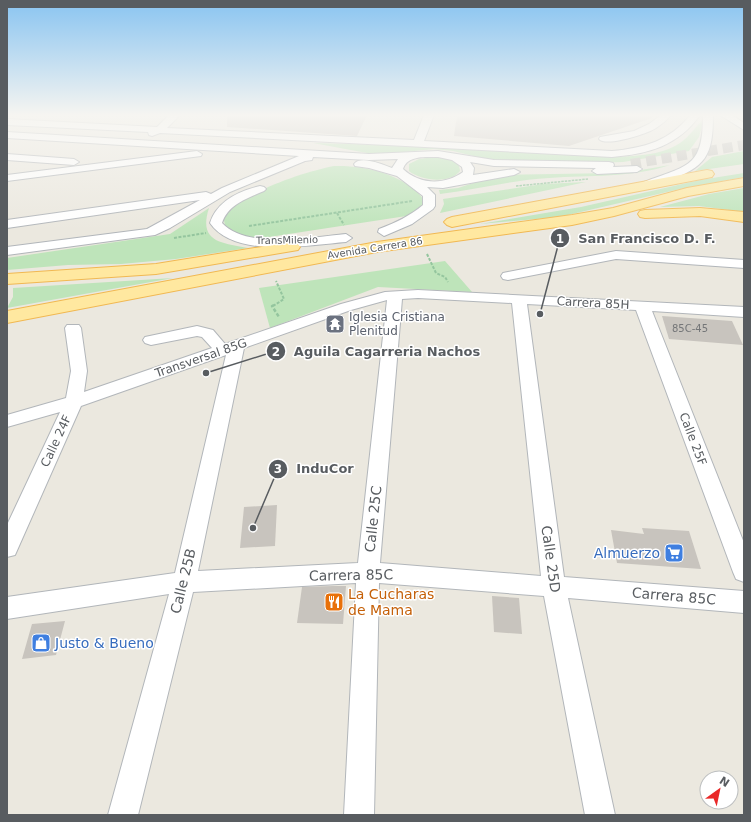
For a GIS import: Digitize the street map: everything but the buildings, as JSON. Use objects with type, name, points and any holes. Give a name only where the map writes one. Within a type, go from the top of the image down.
[{"type":"main road","name":"Avenida Carrera 86","points":[[7,279],[44,275],[156,268],[526,209],[648,184],[720,172]]},
{"type":"main road","name":"Avenida Carrera 86","points":[[7,317],[377,247],[572,220],[614,212],[687,192],[744,182]]},
{"type":"main road","points":[[572,220],[687,211],[718,213],[744,217]]},
{"type":"street","points":[[7,178],[198,153]]},
{"type":"street","points":[[230,153],[370,161]]},
{"type":"street","points":[[263,153],[370,161]]},
{"type":"street","points":[[334,153],[370,161],[404,176],[431,184],[499,173],[634,166],[494,163],[441,153]]},
{"type":"street","points":[[316,167],[338,163],[370,161],[401,153]]},
{"type":"street","points":[[384,232],[405,224],[418,216],[429,206],[429,195],[421,187],[404,176],[398,170],[398,165],[401,161],[412,153]]},
{"type":"street","points":[[587,153],[623,153]]},
{"type":"street","points":[[648,184],[681,171],[697,162],[702,153]]},
{"type":"street","points":[[449,155],[462,161],[469,168],[469,173],[464,178],[455,181]]},
{"type":"street","points":[[7,157],[116,164]]},
{"type":"street","points":[[7,251],[150,232],[166,225],[226,190],[303,158]]},
{"type":"street","points":[[222,230],[216,223],[217,215],[224,207],[240,197],[268,186]]},
{"type":"street","points":[[7,224],[195,198],[226,190]]},
{"type":"street","name":"TransMilenio","points":[[222,230],[230,236],[246,240],[267,242],[346,238]]},
{"type":"street","points":[[508,276],[616,255],[744,264]]},
{"type":"street","name":"Carrera 85H","points":[[395,295],[458,296],[744,312]]},
{"type":"street","name":"Transversal 85G","points":[[7,421],[74,402],[375,298],[395,295]]},
{"type":"street","name":"Calle 25C","points":[[359,815],[368,572],[395,295]]},
{"type":"street","name":"Calle 25D","points":[[519,299],[554,586],[600,815]]},
{"type":"street","name":"Calle 25F","points":[[642,306],[744,572]]},
{"type":"street","name":"Calle 24F","points":[[7,548],[74,402],[78,371],[73,328]]},
{"type":"street","points":[[151,340],[197,331],[203,332],[229,349]]},
{"type":"street","name":"Calle 25B","points":[[124,815],[184,582],[229,349]]},
{"type":"street","name":"Carrera 85C","points":[[7,608],[184,582],[368,572],[744,602]]},
{"type":"path","points":[[515,186],[594,179]]},
{"type":"path","points":[[168,239],[430,199]]},
{"type":"path","points":[[425,250],[436,273],[445,277],[458,296]]},
{"type":"path","points":[[274,276],[284,300],[272,306],[286,328]]},
{"type":"green space","points":[[463,153],[551,153],[611,157],[675,153],[623,162],[591,163],[490,160]]},
{"type":"green space","points":[[731,153],[744,153],[744,164],[695,171],[712,157]]},
{"type":"green space","points":[[435,157],[451,160],[457,164],[460,171],[450,178],[435,180],[421,177],[409,171],[409,164],[419,159]]},
{"type":"green space","points":[[670,165],[625,174],[535,179],[440,194],[439,190],[458,188],[498,175],[615,173]]},
{"type":"green space","points":[[334,166],[371,169],[395,178],[416,191],[424,200],[422,206],[413,215],[256,239],[239,235],[225,225],[223,216],[233,207],[259,191],[291,178]]},
{"type":"green space","points":[[744,173],[744,177],[680,189],[559,217],[480,224],[581,207],[700,180]]},
{"type":"green space","points":[[586,182],[440,213],[444,204],[443,199],[543,184]]},
{"type":"green space","points":[[744,188],[744,212],[699,206],[660,207],[709,194]]},
{"type":"green space","points":[[209,208],[206,219],[209,234],[214,239],[221,242],[248,248],[176,259],[121,264],[68,265],[7,270],[7,258],[170,234]]},
{"type":"green space","points":[[445,261],[472,292],[378,287],[270,328],[259,288]]},
{"type":"green space","points":[[173,278],[7,308],[13,297],[13,288]]},
{"type":"tunnel","points":[[631,164],[694,153]]},
{"type":"place","name":"San Francisco D. F.","points":[[540,314]]},
{"type":"place","name":"Iglesia Cristiana Plenitud","points":[[335,324]]},
{"type":"place","name":"Aguila Cagarreria Nachos","points":[[206,373]]},
{"type":"place","name":"InduCor","points":[[253,528]]},
{"type":"place","name":"Almuerzo","points":[[674,553]]},
{"type":"place","name":"La Cucharas de Mama","points":[[334,602]]},
{"type":"place","name":"Justo & Bueno","points":[[41,643]]}]
